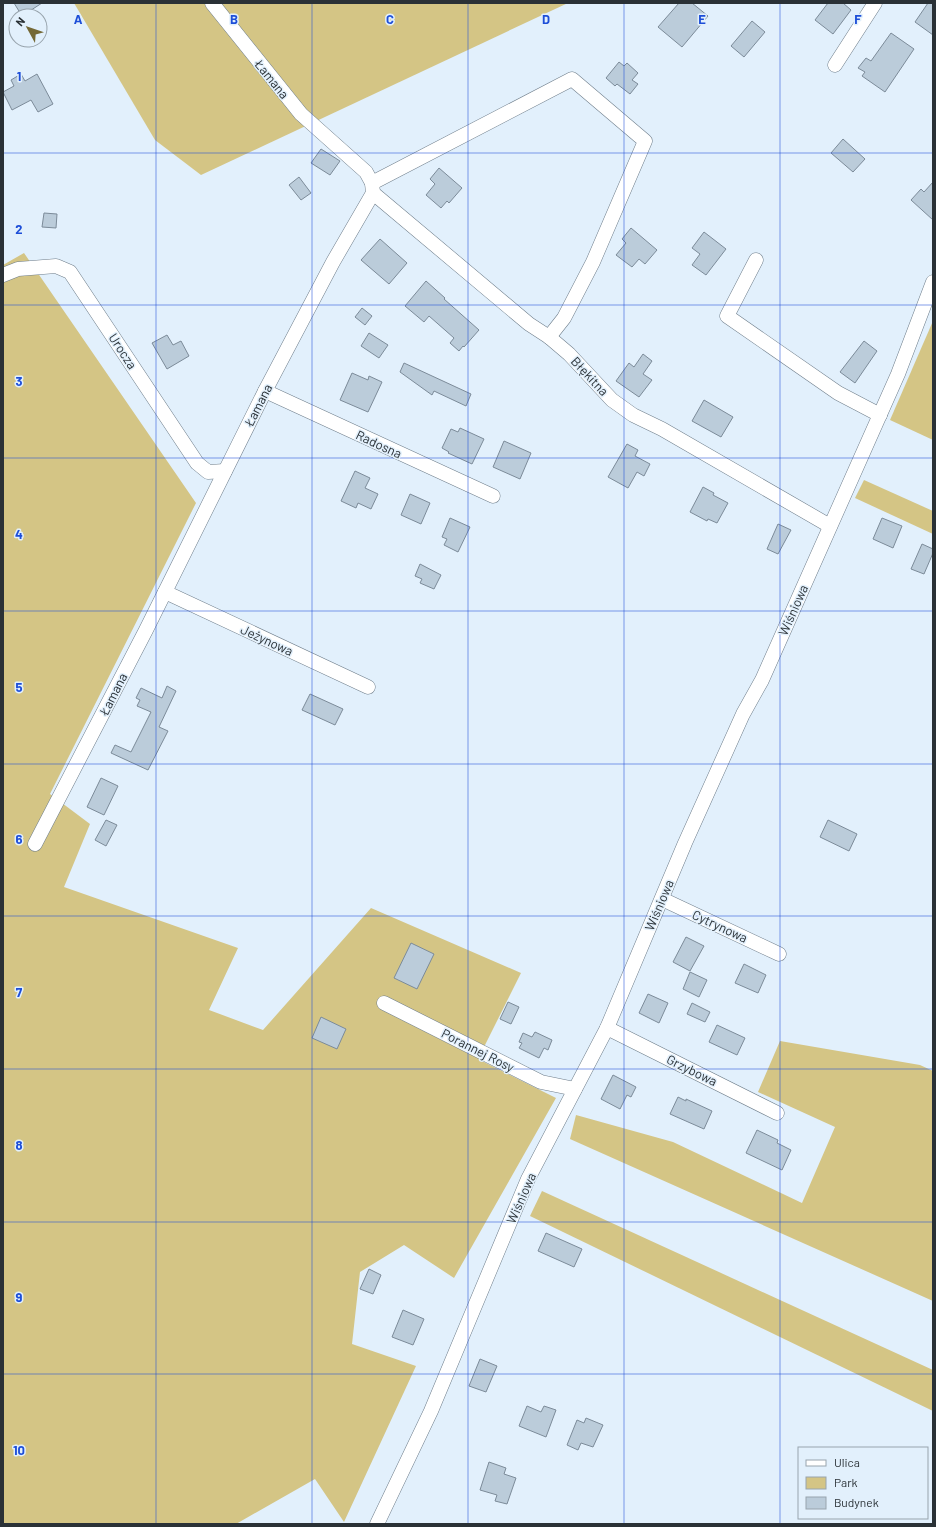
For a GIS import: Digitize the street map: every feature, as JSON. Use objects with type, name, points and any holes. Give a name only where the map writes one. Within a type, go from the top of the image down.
[{"type":"street","name":"Łamana","points":[[35,844],[165,592],[264,391],[373,188],[366,172],[301,114],[212,3]]},
{"type":"street","points":[[836,65],[875,3]]},
{"type":"street","points":[[373,188],[572,79],[645,141],[593,262],[564,318],[549,338]]},
{"type":"street","name":"Błękitna","points":[[373,188],[529,324],[569,354],[612,400],[633,414],[669,433],[830,526]]},
{"type":"street","points":[[756,260],[727,316],[838,393],[880,415]]},
{"type":"street","name":"Urocza","points":[[3,275],[18,269],[56,266],[70,272],[197,463],[208,472],[225,471]]},
{"type":"street","name":"Wiśniowa","points":[[377,1524],[430,1411],[528,1179],[607,1028],[743,714],[762,680],[898,374],[933,282]]},
{"type":"street","name":"Radosna","points":[[264,391],[493,496]]},
{"type":"street","name":"Jeżynowa","points":[[165,592],[368,687]]},
{"type":"street","name":"Cytrynowa","points":[[662,898],[779,954]]},
{"type":"street","name":"Porannej Rosy","points":[[384,1003],[541,1082],[575,1089]]},
{"type":"street","name":"Grzybowa","points":[[607,1028],[777,1112]]},
{"type":"green space","points":[[74,3],[568,3],[201,175],[155,140]]},
{"type":"green space","points":[[24,253],[196,503],[50,794],[90,824],[64,887],[238,948],[209,1010],[263,1030],[371,908],[521,973],[478,1059],[556,1098],[454,1278],[404,1245],[360,1272],[352,1344],[416,1366],[344,1522],[315,1479],[236,1524],[3,1524],[3,265]]},
{"type":"green space","points":[[933,321],[933,440],[890,420]]},
{"type":"green space","points":[[864,480],[933,511],[933,534],[855,498]]},
{"type":"green space","points":[[780,1041],[920,1065],[933,1071],[933,1301],[570,1139],[576,1115],[673,1142],[802,1203],[835,1127],[758,1092]]},
{"type":"green space","points":[[542,1191],[933,1370],[933,1411],[530,1216]]},
{"type":"building","points":[[14,3],[42,3],[34,8],[17,8]]},
{"type":"building","points":[[679,3],[692,3],[708,16],[682,47],[658,27]]},
{"type":"building","points":[[828,3],[843,3],[851,10],[833,34],[815,20]]},
{"type":"building","points":[[928,3],[933,3],[933,35],[915,22]]},
{"type":"building","points":[[752,21],[765,32],[744,57],[731,46]]},
{"type":"building","points":[[891,33],[914,49],[885,92],[862,76],[865,72],[858,68],[866,58],[871,61]]},
{"type":"building","points":[[619,62],[624,66],[627,63],[638,73],[632,80],[638,84],[630,94],[617,84],[615,86],[606,78]]},
{"type":"building","points":[[21,74],[25,81],[37,74],[53,104],[38,112],[31,100],[12,110],[3,92],[14,86],[11,80]]},
{"type":"building","points":[[843,139],[865,159],[853,172],[831,153]]},
{"type":"building","points":[[321,149],[340,161],[330,175],[311,163]]},
{"type":"building","points":[[439,168],[462,188],[449,203],[447,201],[441,208],[426,195],[435,184],[430,179]]},
{"type":"building","points":[[299,177],[311,193],[301,200],[289,185]]},
{"type":"building","points":[[933,182],[933,220],[911,200],[921,189],[924,192]]},
{"type":"building","points":[[44,213],[57,214],[56,228],[42,227]]},
{"type":"building","points":[[631,228],[657,250],[645,264],[639,259],[632,267],[616,255],[626,243],[622,239]]},
{"type":"building","points":[[704,232],[726,249],[706,275],[692,265],[700,254],[692,248]]},
{"type":"building","points":[[380,239],[407,263],[389,284],[361,260]]},
{"type":"building","points":[[426,281],[479,330],[459,351],[450,343],[454,338],[429,316],[424,322],[405,306]]},
{"type":"building","points":[[362,308],[372,316],[365,325],[355,317]]},
{"type":"building","points":[[369,333],[388,345],[379,358],[361,346]]},
{"type":"building","points":[[167,335],[173,345],[181,341],[189,356],[167,369],[152,343]]},
{"type":"building","points":[[864,341],[877,351],[855,383],[840,372]]},
{"type":"building","points":[[643,354],[652,361],[643,374],[652,380],[639,397],[616,381],[629,363],[634,367]]},
{"type":"building","points":[[404,363],[471,394],[466,406],[434,391],[432,395],[400,372]]},
{"type":"building","points":[[352,373],[368,380],[369,376],[382,382],[368,412],[340,400]]},
{"type":"building","points":[[704,400],[733,417],[721,437],[692,421]]},
{"type":"building","points":[[460,428],[484,439],[472,464],[448,453],[449,452],[442,448],[451,429],[458,432]]},
{"type":"building","points":[[504,441],[531,453],[520,479],[493,467]]},
{"type":"building","points":[[627,444],[638,450],[635,456],[650,464],[644,476],[637,472],[628,488],[608,477]]},
{"type":"building","points":[[355,471],[370,478],[365,488],[378,494],[371,509],[358,503],[356,508],[341,501]]},
{"type":"building","points":[[703,487],[714,493],[713,495],[728,503],[717,523],[708,519],[707,521],[690,512]]},
{"type":"building","points":[[410,494],[430,503],[421,524],[401,515]]},
{"type":"building","points":[[450,518],[470,527],[458,552],[444,545],[447,539],[442,537]]},
{"type":"building","points":[[882,518],[902,526],[893,548],[873,539]]},
{"type":"building","points":[[778,524],[791,530],[778,554],[767,549]]},
{"type":"building","points":[[922,544],[933,549],[933,553],[924,574],[911,569]]},
{"type":"building","points":[[420,564],[441,575],[434,589],[420,583],[422,579],[415,576]]},
{"type":"building","points":[[167,686],[176,691],[159,727],[168,731],[148,770],[111,753],[115,745],[131,752],[151,712],[137,706],[140,700],[136,698],[141,688],[162,698]]},
{"type":"building","points":[[310,694],[343,709],[335,725],[302,710]]},
{"type":"building","points":[[101,778],[118,786],[104,815],[87,807]]},
{"type":"building","points":[[106,820],[117,825],[106,846],[95,840]]},
{"type":"building","points":[[828,820],[857,834],[849,851],[820,837]]},
{"type":"building","points":[[686,937],[704,946],[690,971],[673,962]]},
{"type":"building","points":[[411,943],[434,954],[417,989],[394,978]]},
{"type":"building","points":[[744,964],[766,975],[758,993],[735,983]]},
{"type":"building","points":[[690,972],[707,980],[699,997],[683,989]]},
{"type":"building","points":[[648,994],[668,1003],[659,1023],[639,1013]]},
{"type":"building","points":[[508,1002],[519,1007],[511,1024],[500,1019]]},
{"type":"building","points":[[692,1003],[710,1012],[705,1022],[687,1014]]},
{"type":"building","points":[[321,1017],[346,1029],[337,1049],[312,1038]]},
{"type":"building","points":[[717,1025],[745,1038],[737,1055],[709,1042]]},
{"type":"building","points":[[535,1032],[552,1040],[548,1050],[544,1048],[539,1058],[519,1048],[522,1043],[519,1042],[523,1033],[532,1037]]},
{"type":"building","points":[[613,1075],[636,1087],[631,1097],[627,1095],[620,1109],[601,1099]]},
{"type":"building","points":[[678,1097],[712,1111],[704,1129],[670,1114]]},
{"type":"building","points":[[757,1130],[778,1140],[777,1143],[791,1150],[782,1170],[746,1153]]},
{"type":"building","points":[[546,1233],[582,1249],[574,1267],[538,1251]]},
{"type":"building","points":[[369,1269],[381,1275],[373,1294],[360,1289]]},
{"type":"building","points":[[403,1310],[424,1319],[413,1345],[392,1337]]},
{"type":"building","points":[[480,1359],[497,1366],[486,1392],[469,1386]]},
{"type":"building","points":[[527,1406],[541,1412],[544,1406],[556,1410],[546,1437],[519,1426]]},
{"type":"building","points":[[586,1418],[603,1425],[593,1447],[581,1443],[578,1450],[567,1445],[577,1420],[584,1423]]},
{"type":"building","points":[[489,1462],[506,1468],[504,1474],[516,1478],[507,1504],[495,1501],[497,1495],[480,1490]]}]
